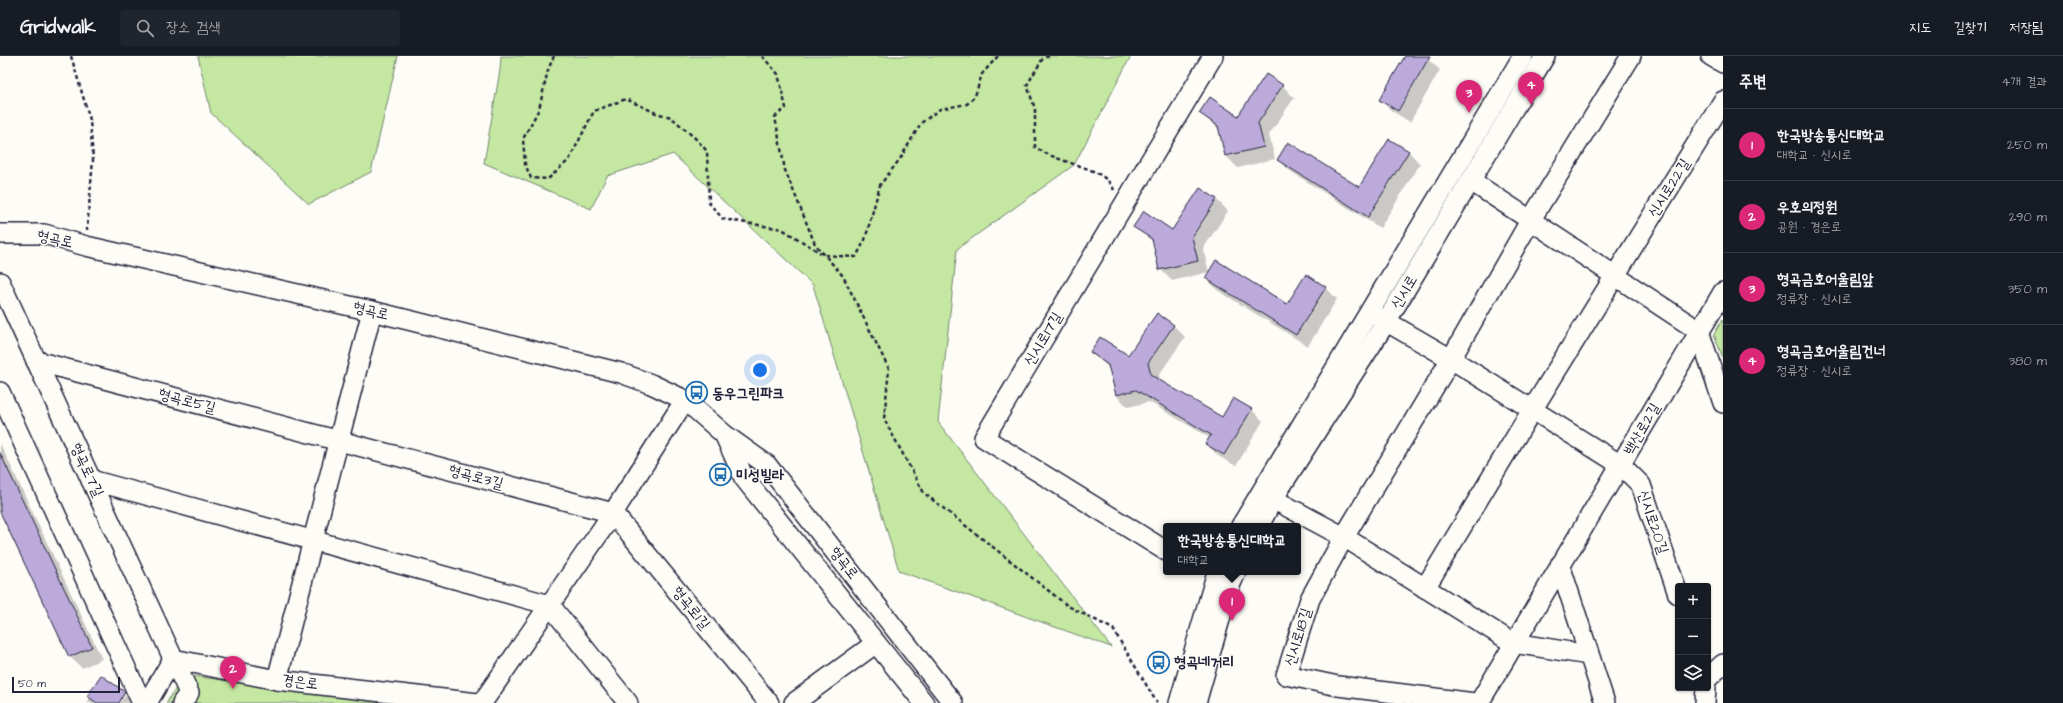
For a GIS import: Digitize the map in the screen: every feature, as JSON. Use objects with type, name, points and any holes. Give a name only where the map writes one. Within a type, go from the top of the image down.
[{"type":"street","name":"신시로17길","points":[[1163,549],[984,438],[1213,56]]},
{"type":"street","name":"신시로","points":[[1243,523],[1523,56]]},
{"type":"street","name":"신시로","points":[[1261,523],[1273,499],[1386,322],[1545,56]]},
{"type":"street","points":[[1451,359],[1530,221],[1631,56]]},
{"type":"street","points":[[1711,56],[1723,63]]},
{"type":"street","name":"신시로22길","points":[[1616,274],[1723,101]]},
{"type":"street","points":[[1471,181],[1530,221],[1616,274],[1699,330],[1723,403]]},
{"type":"street","name":"형곡로","points":[[0,234],[44,234],[86,246],[372,311],[621,373],[652,384],[684,400],[724,435],[767,465],[953,703]]},
{"type":"street","points":[[1425,588],[1616,274]]},
{"type":"street","name":"형곡로7길","points":[[0,282],[189,693],[182,703]]},
{"type":"street","name":"백산로2길","points":[[1479,703],[1513,643],[1621,465],[1699,330],[1723,292]]},
{"type":"street","points":[[277,680],[372,311]]},
{"type":"street","name":"신시로20길","points":[[1368,312],[1451,359],[1621,465],[1641,485],[1675,585]]},
{"type":"street","name":"신시로18길","points":[[1451,359],[1344,537],[1310,599],[1286,675],[1338,686],[1475,703]]},
{"type":"street","name":"형곡로5길","points":[[36,361],[338,440]]},
{"type":"street","points":[[0,392],[142,703]]},
{"type":"street","points":[[482,703],[614,513],[684,400]]},
{"type":"street","name":"형곡로","points":[[724,435],[744,478],[924,703]]},
{"type":"street","name":"형곡로3길","points":[[338,440],[614,513]]},
{"type":"street","points":[[91,480],[312,542],[550,605],[628,703]]},
{"type":"street","points":[[1273,499],[1344,537],[1513,643],[1589,655]]},
{"type":"street","name":"형곡로1길","points":[[614,513],[769,703]]},
{"type":"street","points":[[1560,565],[1605,703]]},
{"type":"street","points":[[1199,698],[1219,577]]},
{"type":"street","points":[[1179,703],[1219,577]]},
{"type":"street","points":[[794,703],[876,643]]},
{"type":"street","points":[[147,703],[173,659]]},
{"type":"street","name":"경은로","points":[[173,659],[277,680],[478,703]]},
{"type":"street","points":[[1711,675],[1723,664]]},
{"type":"street","points":[[1705,703],[1706,691]]},
{"type":"path","points":[[71,56],[90,120],[93,160],[86,246]]},
{"type":"path","points":[[554,56],[548,70],[539,109],[523,139],[525,164],[531,178],[548,179],[569,160],[594,111],[626,99],[656,113],[671,116],[707,151],[710,203],[724,219],[782,229],[824,255],[856,257],[864,240],[880,185],[900,159],[921,123],[940,109],[967,104],[975,96],[982,74],[998,56]]},
{"type":"path","points":[[762,56],[778,74],[786,108],[775,117],[785,170],[814,244],[843,276],[889,369],[884,419],[924,493],[1068,606],[1113,629],[1157,703]]},
{"type":"path","points":[[1049,56],[1043,58],[1027,86],[1035,109],[1035,147],[1054,157],[1097,172],[1112,186],[1120,210]]},
{"type":"green space","points":[[198,56],[398,56],[371,172],[309,204],[211,113]]},
{"type":"green space","points":[[501,56],[1131,56],[1074,165],[957,249],[938,422],[1111,647],[899,571],[813,285],[673,154],[607,176],[591,209],[484,163],[500,70]]},
{"type":"green space","points":[[1723,319],[1723,359],[1714,334]]},
{"type":"green space","points":[[185,675],[395,703],[166,703]]},
{"type":"building","points":[[1405,56],[1430,56],[1398,111],[1379,100]]},
{"type":"building","points":[[1266,74],[1283,85],[1258,123],[1264,147],[1225,156],[1218,126],[1199,113],[1210,97],[1238,116]]},
{"type":"building","points":[[1389,139],[1409,151],[1368,217],[1277,160],[1288,142],[1359,187]]},
{"type":"building","points":[[1200,188],[1217,199],[1192,237],[1198,261],[1159,270],[1152,239],[1133,227],[1144,211],[1172,230]]},
{"type":"building","points":[[1216,260],[1287,304],[1306,274],[1326,287],[1296,335],[1205,278]]},
{"type":"building","points":[[1157,313],[1174,325],[1148,363],[1151,375],[1222,417],[1233,398],[1252,409],[1224,455],[1205,444],[1211,435],[1136,390],[1116,395],[1108,365],[1090,352],[1100,337],[1128,355]]},
{"type":"building","points":[[0,453],[92,647],[69,657],[0,512]]},
{"type":"building","points":[[101,675],[125,692],[119,703],[97,703],[87,696]]},
{"type":"place","name":"형곡금호어울림건너","points":[[1531,105]]},
{"type":"place","name":"형곡금호어울림앞","points":[[1469,113]]},
{"type":"place","name":"동우그린파크","points":[[696,393]]},
{"type":"place","name":"미성빌라","points":[[721,475]]},
{"type":"place","name":"한국방송통신대학교","points":[[1232,621]]},
{"type":"place","name":"형곡네거리","points":[[1158,662]]},
{"type":"place","name":"우호의정원","points":[[233,689]]}]
